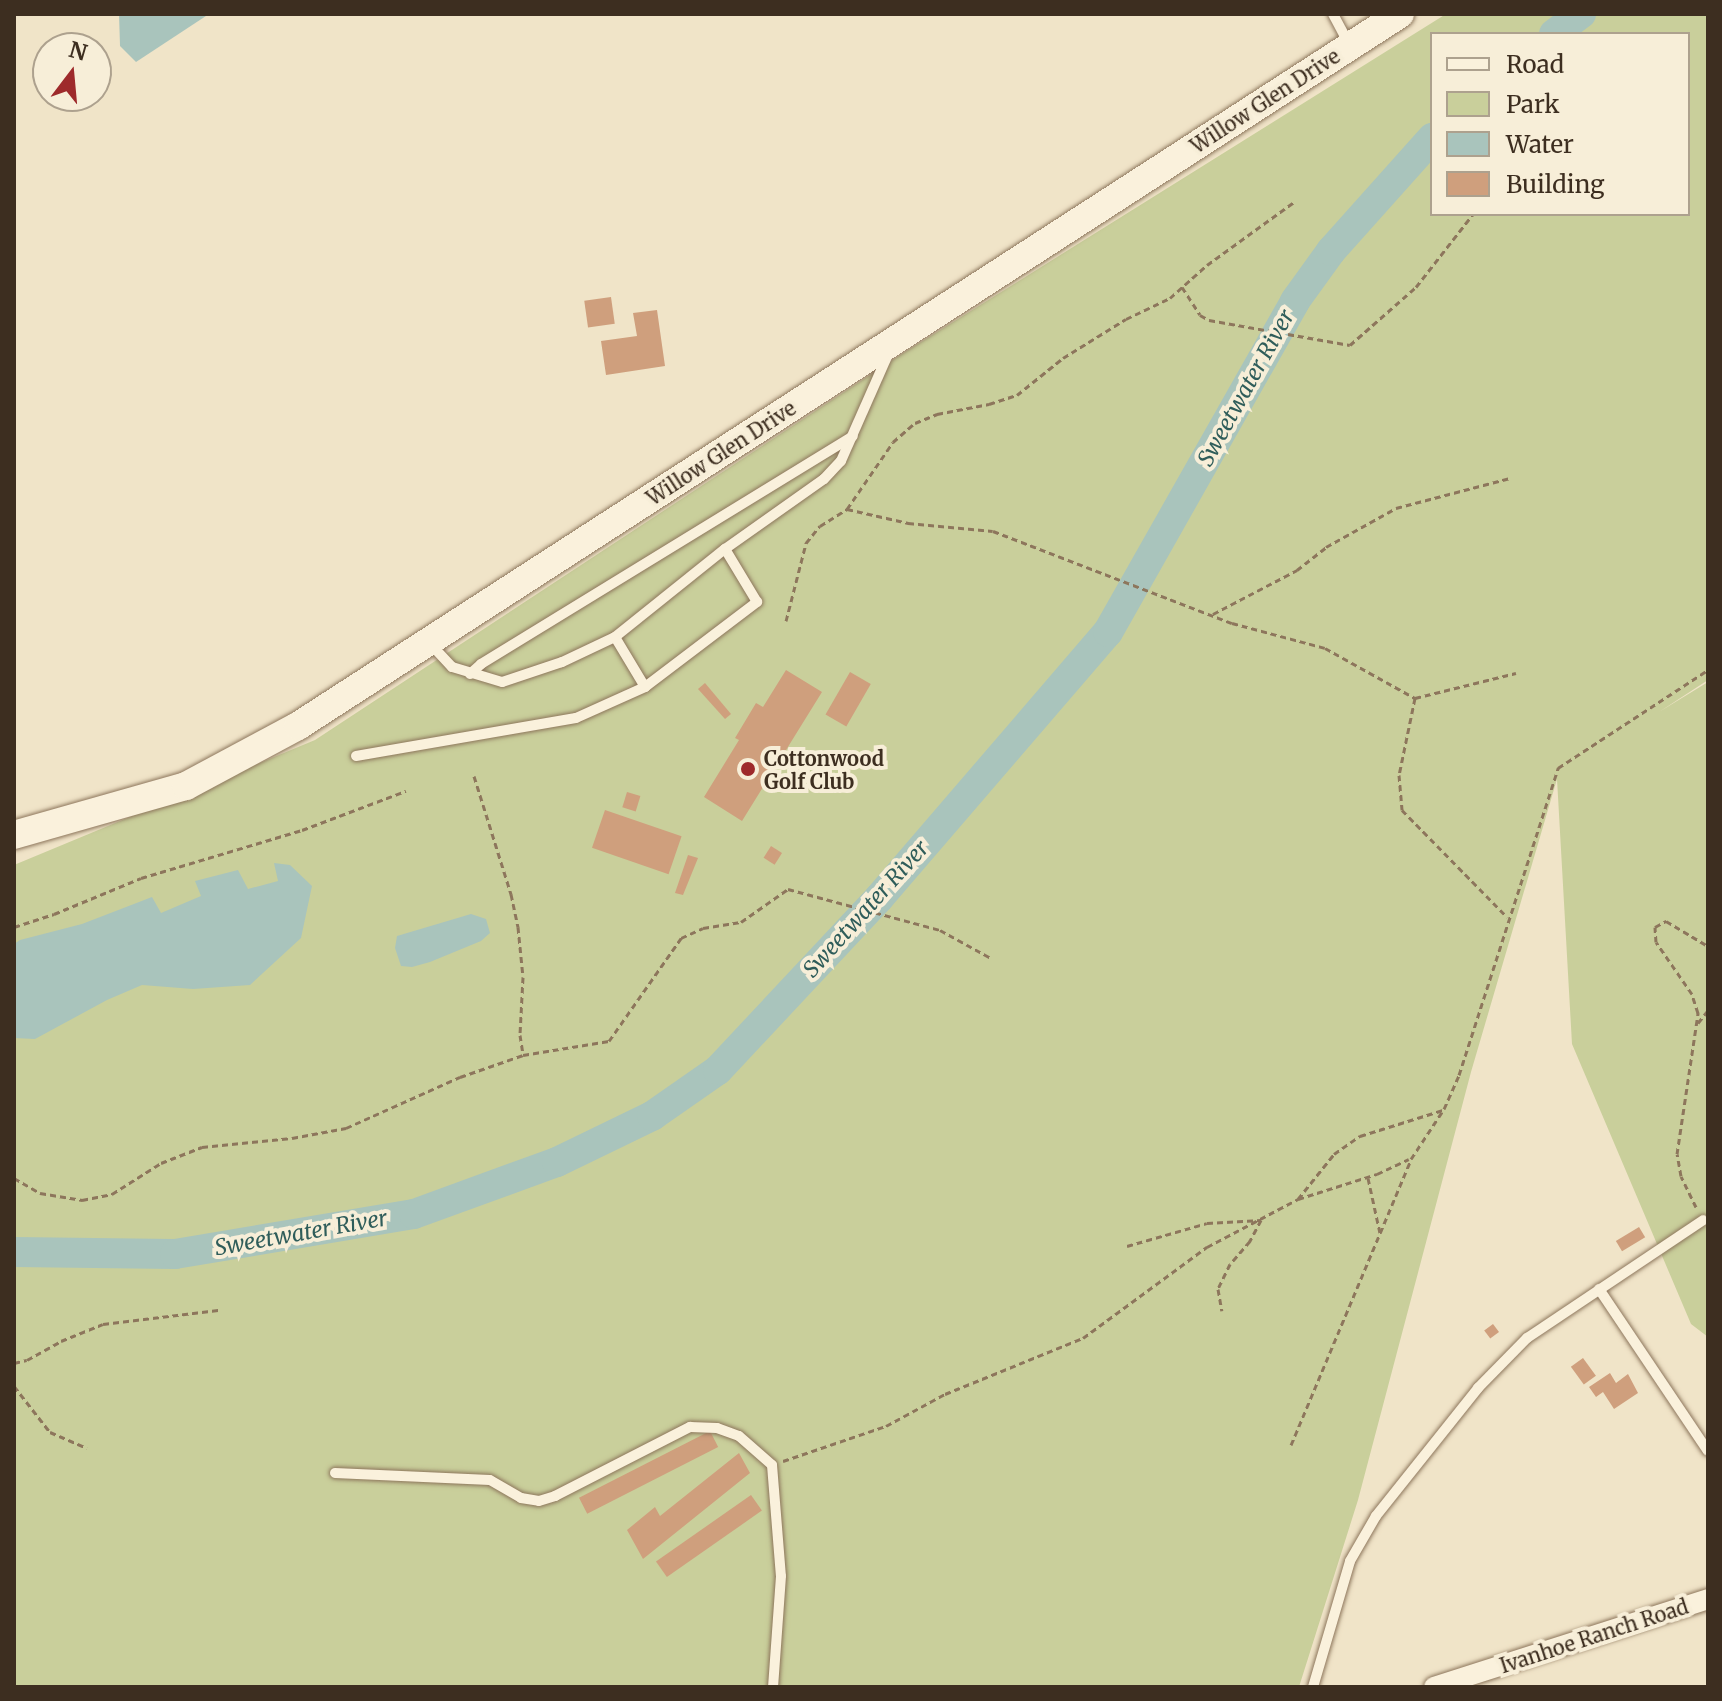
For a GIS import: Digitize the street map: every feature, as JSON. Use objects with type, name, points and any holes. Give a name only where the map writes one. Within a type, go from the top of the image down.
[{"type":"main road","name":"Willow Glen Drive","points":[[14,835],[186,786],[298,726],[1400,14]]},
{"type":"street","name":"Ivanhoe Ranch Road","points":[[1434,1687],[1708,1599]]},
{"type":"lane","points":[[1333,14],[1350,46]]},
{"type":"lane","points":[[429,642],[452,667],[502,682],[562,662],[615,637],[725,549],[824,479],[841,461],[893,343]]},
{"type":"lane","points":[[470,674],[481,664],[853,436]]},
{"type":"lane","points":[[356,756],[576,718],[645,687],[757,602],[725,549]]},
{"type":"lane","points":[[615,637],[645,687]]},
{"type":"lane","points":[[1313,1687],[1350,1561],[1376,1516],[1478,1388],[1527,1338],[1703,1220]]},
{"type":"lane","points":[[1599,1289],[1708,1451]]},
{"type":"lane","points":[[335,1473],[490,1480],[521,1498],[539,1501],[555,1496],[690,1427],[704,1427],[739,1436],[772,1465],[781,1576],[773,1687]]},
{"type":"path","points":[[786,621],[806,543],[820,526],[847,509],[893,442],[915,423],[937,414],[1017,395],[1063,358],[1126,319],[1170,298],[1207,265],[1294,202]]},
{"type":"path","points":[[1182,287],[1200,315],[1209,320],[1350,345],[1416,287],[1471,216]]},
{"type":"path","points":[[1213,614],[1297,570],[1326,547],[1396,508],[1510,478]]},
{"type":"path","points":[[847,509],[908,523],[993,531],[1213,614],[1325,648],[1415,698],[1516,673]]},
{"type":"path","points":[[1291,1445],[1411,1159],[1444,1109],[1459,1075],[1507,918],[1558,768],[1708,670]]},
{"type":"path","points":[[1415,698],[1399,775],[1402,810],[1507,918]]},
{"type":"path","points":[[474,776],[511,894],[518,927],[523,977],[520,1035],[523,1055]]},
{"type":"path","points":[[14,927],[141,878],[302,830],[406,791]]},
{"type":"path","points":[[14,1178],[40,1193],[82,1200],[112,1194],[161,1163],[202,1147],[292,1138],[346,1128],[460,1077],[523,1055],[609,1041],[681,938],[703,928],[741,922],[788,889],[940,930],[991,958]]},
{"type":"path","points":[[1703,1220],[1681,1176],[1677,1154],[1698,1023],[1692,994],[1656,942],[1655,927],[1666,921],[1708,946]]},
{"type":"path","points":[[1698,1023],[1708,1010]]},
{"type":"path","points":[[1298,1199],[1334,1154],[1360,1136],[1444,1109]]},
{"type":"path","points":[[772,1465],[886,1426],[945,1394],[1083,1338],[1207,1247],[1298,1199],[1368,1177],[1411,1159]]},
{"type":"path","points":[[1368,1177],[1380,1233]]},
{"type":"path","points":[[1127,1246],[1207,1223],[1261,1220]]},
{"type":"path","points":[[1222,1311],[1218,1289],[1230,1264],[1250,1241],[1261,1220]]},
{"type":"path","points":[[14,1363],[27,1360],[61,1341],[103,1324],[218,1310]]},
{"type":"path","points":[[14,1386],[50,1432],[87,1448]]},
{"type":"green space","name":"Cottonwood Golf Club","points":[[1446,14],[1708,14],[1708,680],[1659,712],[1708,682],[1708,1337],[1691,1324],[1572,1044],[1557,779],[1471,1072],[1358,1500],[1299,1687],[14,1687],[14,865],[315,740],[905,352]]},
{"type":"water","points":[[119,14],[209,14],[136,62],[120,46]]},
{"type":"water","points":[[274,863],[290,865],[312,886],[301,938],[250,985],[193,989],[142,985],[35,1039],[14,1038],[14,944],[82,924],[152,897],[161,913],[201,896],[195,881],[238,870],[248,889],[278,881]]},
{"type":"water","points":[[471,914],[486,919],[490,933],[481,941],[430,962],[412,967],[401,966],[395,948],[397,936]]},
{"type":"building","points":[[611,297],[615,324],[588,327],[584,301]]},
{"type":"building","points":[[657,310],[665,366],[606,375],[601,341],[637,336],[633,313]]},
{"type":"building","name":"Cottonwood Golf Club","points":[[786,670],[822,692],[742,821],[704,797],[739,740],[735,738],[756,703],[763,707]]},
{"type":"building","points":[[850,672],[871,684],[846,726],[826,714]]},
{"type":"building","points":[[705,683],[731,714],[725,719],[698,689]]},
{"type":"building","points":[[627,792],[640,796],[636,811],[622,807]]},
{"type":"building","points":[[605,810],[682,836],[669,874],[592,848]]},
{"type":"building","points":[[771,846],[782,853],[775,865],[764,858]]},
{"type":"building","points":[[688,855],[698,858],[683,895],[675,893]]},
{"type":"building","points":[[1639,1227],[1645,1237],[1622,1251],[1616,1241]]},
{"type":"building","points":[[1493,1324],[1499,1332],[1490,1339],[1484,1331]]},
{"type":"building","points":[[1583,1358],[1596,1376],[1584,1385],[1571,1367]]},
{"type":"building","points":[[1610,1373],[1616,1383],[1628,1374],[1638,1393],[1614,1409],[1603,1392],[1596,1397],[1589,1387]]},
{"type":"building","points":[[710,1431],[718,1447],[587,1514],[579,1498]]},
{"type":"building","points":[[739,1453],[750,1473],[643,1559],[627,1530],[655,1507],[660,1516]]},
{"type":"building","points":[[751,1495],[762,1511],[667,1577],[656,1562]]},
{"type":"waterway","name":"Sweetwater River","points":[[1557,32],[1581,14]]},
{"type":"waterway","name":"Sweetwater River","points":[[14,1252],[175,1254],[414,1214],[557,1162],[652,1116],[718,1070],[879,898],[1108,632],[1295,301],[1331,251],[1430,140]]},
{"type":"place","name":"Cottonwood Golf Club","points":[[748,769]]}]
